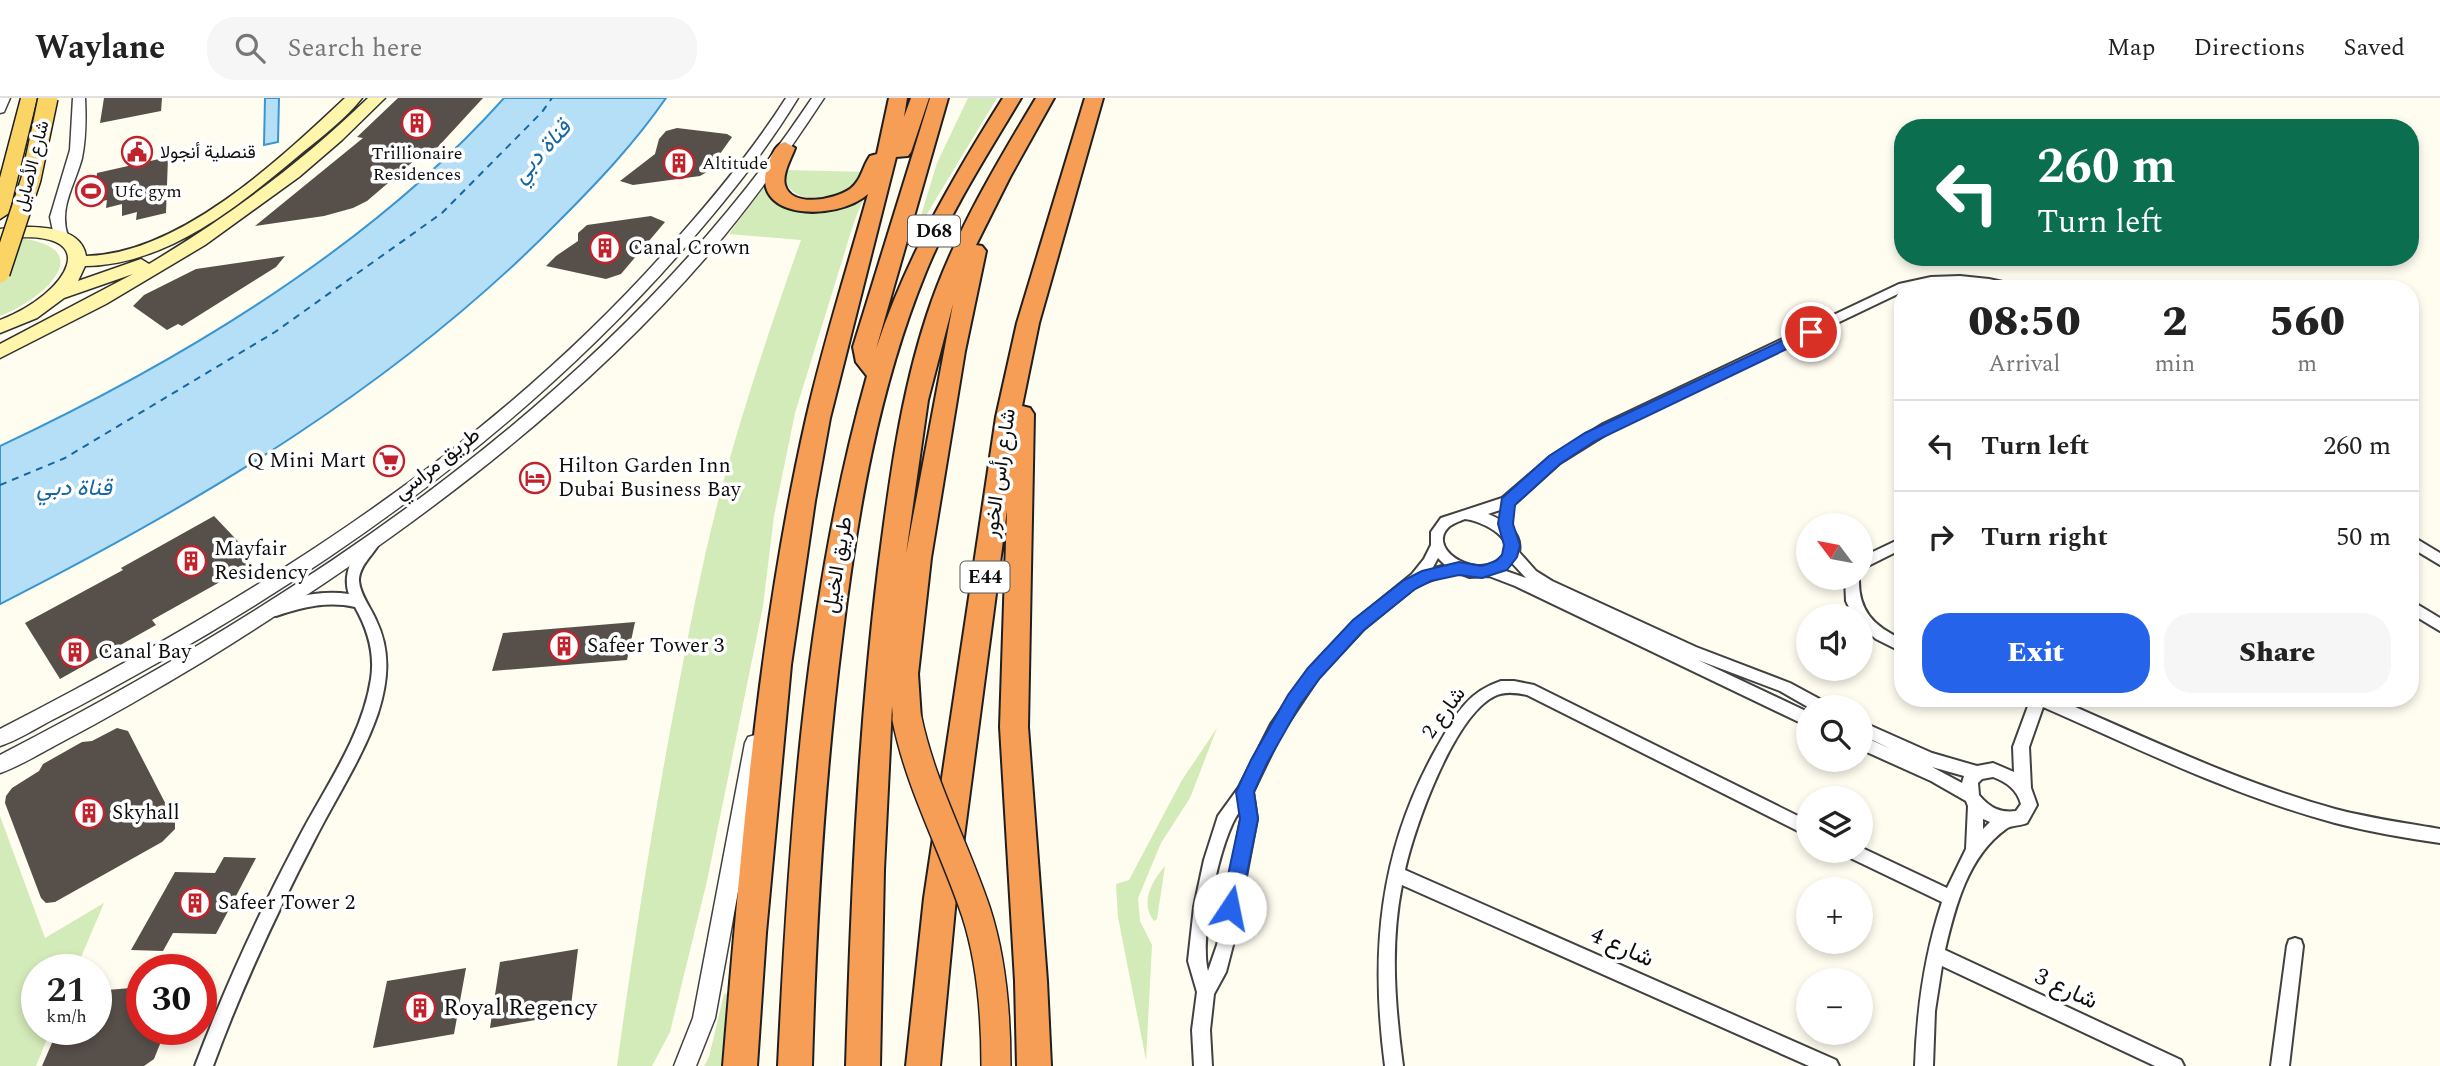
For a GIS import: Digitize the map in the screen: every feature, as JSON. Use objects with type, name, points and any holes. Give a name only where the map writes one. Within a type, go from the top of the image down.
[{"type":"highway","points":[[880,187],[894,172],[920,98]]},
{"type":"highway","points":[[879,375],[867,362],[864,347],[939,98]]},
{"type":"highway","name":"طريق الخيل","points":[[795,1066],[803,882],[815,743],[832,597],[849,498],[879,375],[902,304],[930,239],[1012,98]]},
{"type":"highway","points":[[863,1066],[873,770],[884,634],[897,521],[917,399],[929,343],[950,281],[979,214],[1045,98]]},
{"type":"highway","name":"شارع رأس الخور","points":[[923,1066],[943,872],[1013,385],[1057,216],[1094,98]]},
{"type":"highway","points":[[785,148],[774,181],[781,196],[801,205],[835,203],[857,193],[870,179],[886,124],[897,104]]},
{"type":"highway","points":[[740,1066],[753,898],[777,665],[818,418],[880,187],[897,104]]},
{"type":"highway","points":[[979,214],[976,250],[946,395],[918,558],[904,674],[906,719],[920,777],[976,914],[990,969],[997,1029],[996,1066]]},
{"type":"highway","points":[[1013,385],[1019,394],[1022,416],[1014,736],[1016,800],[1032,981],[1034,1066]]},
{"type":"main road","name":"شارع الأصايل","points":[[0,213],[29,98]]},
{"type":"main road","name":"شارع الأصايل","points":[[0,273],[31,179],[48,98]]},
{"type":"main road","points":[[78,261],[104,261],[134,255],[183,231],[267,173],[354,98]]},
{"type":"main road","points":[[0,352],[150,273],[307,161],[377,98]]},
{"type":"main road","points":[[57,294],[150,261],[214,229]]},
{"type":"main road","points":[[0,234],[26,231],[61,236],[74,246],[78,261],[72,277],[57,294],[37,309],[0,327]]},
{"type":"street","points":[[0,109],[4,98]]},
{"type":"street","name":"شارع الأصايل","points":[[61,236],[57,224],[58,205],[85,135],[79,98]]},
{"type":"street","name":"طريق مراسي","points":[[0,738],[185,637],[291,573],[348,526],[450,460],[524,401],[612,311],[665,263],[735,179],[792,98]]},
{"type":"street","name":"طريق مراسي","points":[[0,765],[154,683],[266,615],[383,534],[538,413],[614,343],[706,247],[785,148],[818,98]]},
{"type":"street","points":[[1941,280],[1968,280]]},
{"type":"street","points":[[1511,552],[1501,566],[1489,571],[1474,572],[1459,568],[1442,556],[1437,546],[1437,533],[1444,523],[1456,516],[1472,514],[1507,502],[1555,460],[1590,437],[1894,291]]},
{"type":"street","points":[[1507,502],[1507,531],[1511,552],[1531,575],[1547,585],[1691,651],[1800,695]]},
{"type":"street","points":[[1472,514],[1496,521],[1507,531]]},
{"type":"street","points":[[204,1066],[249,954],[370,713],[381,661],[372,624],[357,602],[353,586],[356,568],[366,550],[383,534]]},
{"type":"street","points":[[1206,992],[1199,972],[1197,950],[1202,907],[1212,860],[1226,816],[1245,792],[1276,729],[1314,673],[1359,625],[1410,584],[1429,562],[1437,546]]},
{"type":"street","points":[[1873,558],[1894,546]]},
{"type":"street","points":[[2419,546],[2440,560]]},
{"type":"street","points":[[1410,584],[1438,572],[1459,568]]},
{"type":"street","points":[[1489,571],[1520,582],[1796,714]]},
{"type":"street","points":[[1851,590],[1851,597],[1862,618],[1882,636],[1894,642]]},
{"type":"street","points":[[266,615],[314,599],[337,598],[357,602]]},
{"type":"street","points":[[2419,612],[2440,625]]},
{"type":"street","points":[[685,1066],[704,1018],[752,757],[777,665]]},
{"type":"street","name":"شارع 2","points":[[1394,1066],[1384,967],[1396,874],[1414,804],[1436,760],[1472,705],[1487,691],[1507,686],[1539,693],[1796,823]]},
{"type":"street","points":[[1777,705],[1789,700],[1785,687]]},
{"type":"street","points":[[1873,748],[1937,776],[1973,801],[1984,813],[2003,821],[2021,818],[2027,813],[2029,805],[2023,787],[2021,747],[2036,707]]},
{"type":"street","points":[[2060,707],[2219,777],[2270,796],[2358,823],[2440,836]]},
{"type":"street","points":[[1873,733],[1929,759],[2014,779],[2023,787]]},
{"type":"street","points":[[1975,849],[1973,801],[1968,786],[1970,778],[2021,747]]},
{"type":"street","points":[[1203,1066],[1201,1030],[1206,992],[1217,972],[1225,945],[1238,864],[1249,819],[1245,792]]},
{"type":"street","points":[[1924,1066],[1929,1002],[1951,898],[1975,849],[2003,821]]},
{"type":"street","points":[[1212,860],[1238,864]]},
{"type":"street","points":[[1873,861],[1951,898]]},
{"type":"street","name":"شارع 4","points":[[1396,874],[1830,1066]]},
{"type":"street","points":[[2280,1066],[2295,946]]},
{"type":"street","name":"شارع 3","points":[[1937,956],[2175,1066]]},
{"type":"green space","points":[[968,98],[997,98],[916,232],[937,163]]},
{"type":"green space","points":[[784,170],[868,172],[861,182],[850,190],[821,198],[795,193],[787,184]]},
{"type":"green space","points":[[768,182],[797,208],[868,188],[854,222],[795,413],[774,516],[763,606],[707,881],[670,1032],[652,1066],[617,1066],[661,783],[706,553],[743,413],[801,240],[729,234]]},
{"type":"green space","points":[[25,239],[47,245],[58,254],[60,265],[55,277],[44,289],[0,316],[0,240]]},
{"type":"green space","points":[[1217,728],[1190,798],[1161,843],[1138,898],[1140,921],[1152,945],[1146,1060],[1118,917],[1116,884],[1129,880],[1182,780]]},
{"type":"green space","points":[[0,816],[45,938],[104,903],[82,954],[21,954],[21,1045],[45,1045],[36,1066],[0,1066]]},
{"type":"green space","points":[[1165,866],[1157,919],[1154,921],[1148,907],[1149,893]]},
{"type":"green space","points":[[724,994],[730,994],[724,1066],[704,1066],[709,1057]]},
{"type":"water","points":[[265,98],[279,98],[278,142],[264,145]]},
{"type":"water","name":"قناة دبي","points":[[504,98],[666,98],[615,162],[497,281],[432,336],[365,387],[295,436],[223,481],[150,524],[0,604],[0,446],[136,377],[269,297],[394,204],[451,153]]},
{"type":"building","points":[[104,98],[162,98],[161,111],[100,123]]},
{"type":"building","points":[[398,98],[483,98],[436,149],[429,148],[367,201],[324,216],[255,226],[363,138],[357,137]]},
{"type":"building","name":"Altitude","points":[[677,128],[727,134],[732,137],[707,172],[700,176],[633,185],[620,181],[655,154],[659,139],[666,131]]},
{"type":"building","name":"Ufc gym","points":[[168,157],[166,213],[136,220],[137,212],[122,216],[122,204],[106,208],[107,200],[94,203],[97,173]]},
{"type":"building","name":"Canal Crown","points":[[651,216],[665,222],[621,274],[606,279],[546,266],[578,241],[578,233],[587,225]]},
{"type":"building","points":[[285,256],[276,267],[182,326],[178,324],[167,330],[133,306],[144,295],[196,269]]},
{"type":"building","points":[[214,516],[250,554],[245,568],[152,620],[156,625],[60,679],[25,623],[123,570],[121,568]]},
{"type":"building","name":"Safeer Tower 3","points":[[635,622],[627,660],[492,671],[503,633]]},
{"type":"building","name":"Skyhall","points":[[117,728],[128,731],[175,822],[175,829],[162,842],[55,902],[46,903],[41,898],[5,803],[6,796],[12,788],[39,771],[43,764],[82,742],[92,741]]},
{"type":"building","name":"Safeer Tower 2","points":[[224,857],[256,858],[216,934],[173,933],[163,951],[131,950],[175,872],[215,873]]},
{"type":"building","points":[[578,949],[570,1014],[490,1028],[500,962]]},
{"type":"building","name":"Royal Regency","points":[[466,968],[454,1034],[373,1048],[387,981]]},
{"type":"building","points":[[126,988],[126,1045],[160,1045],[154,1059],[144,1066],[42,1066],[51,1045],[112,1045],[112,990]]},
{"type":"ferry route","points":[[0,485],[65,458],[275,332],[442,213],[542,112],[552,98]]},
{"type":"place","name":"Trillionaire Residences","points":[[417,123]]},
{"type":"place","name":"قنصلية أنجولا","points":[[137,152]]},
{"type":"place","name":"Altitude","points":[[679,163]]},
{"type":"place","name":"Ufc gym","points":[[91,191]]},
{"type":"place","name":"Canal Crown","points":[[605,248]]},
{"type":"place","name":"Q Mini Mart","points":[[389,461]]},
{"type":"place","name":"Hilton Garden Inn Dubai Business Bay","points":[[535,478]]},
{"type":"place","name":"Mayfair Residency","points":[[191,561]]},
{"type":"place","name":"Safeer Tower 3","points":[[564,646]]},
{"type":"place","name":"Canal Bay","points":[[75,652]]},
{"type":"place","name":"Skyhall","points":[[89,813]]},
{"type":"place","name":"Safeer Tower 2","points":[[195,903]]},
{"type":"place","name":"Royal Regency","points":[[420,1008]]},
{"type":"route","points":[[1230,908],[1249,819],[1245,792],[1259,760],[1294,700],[1314,673],[1359,625],[1410,584],[1428,575],[1459,568],[1474,572],[1489,571],[1506,562],[1512,545],[1506,524],[1507,502],[1555,460],[1590,437],[1811,332]]}]
